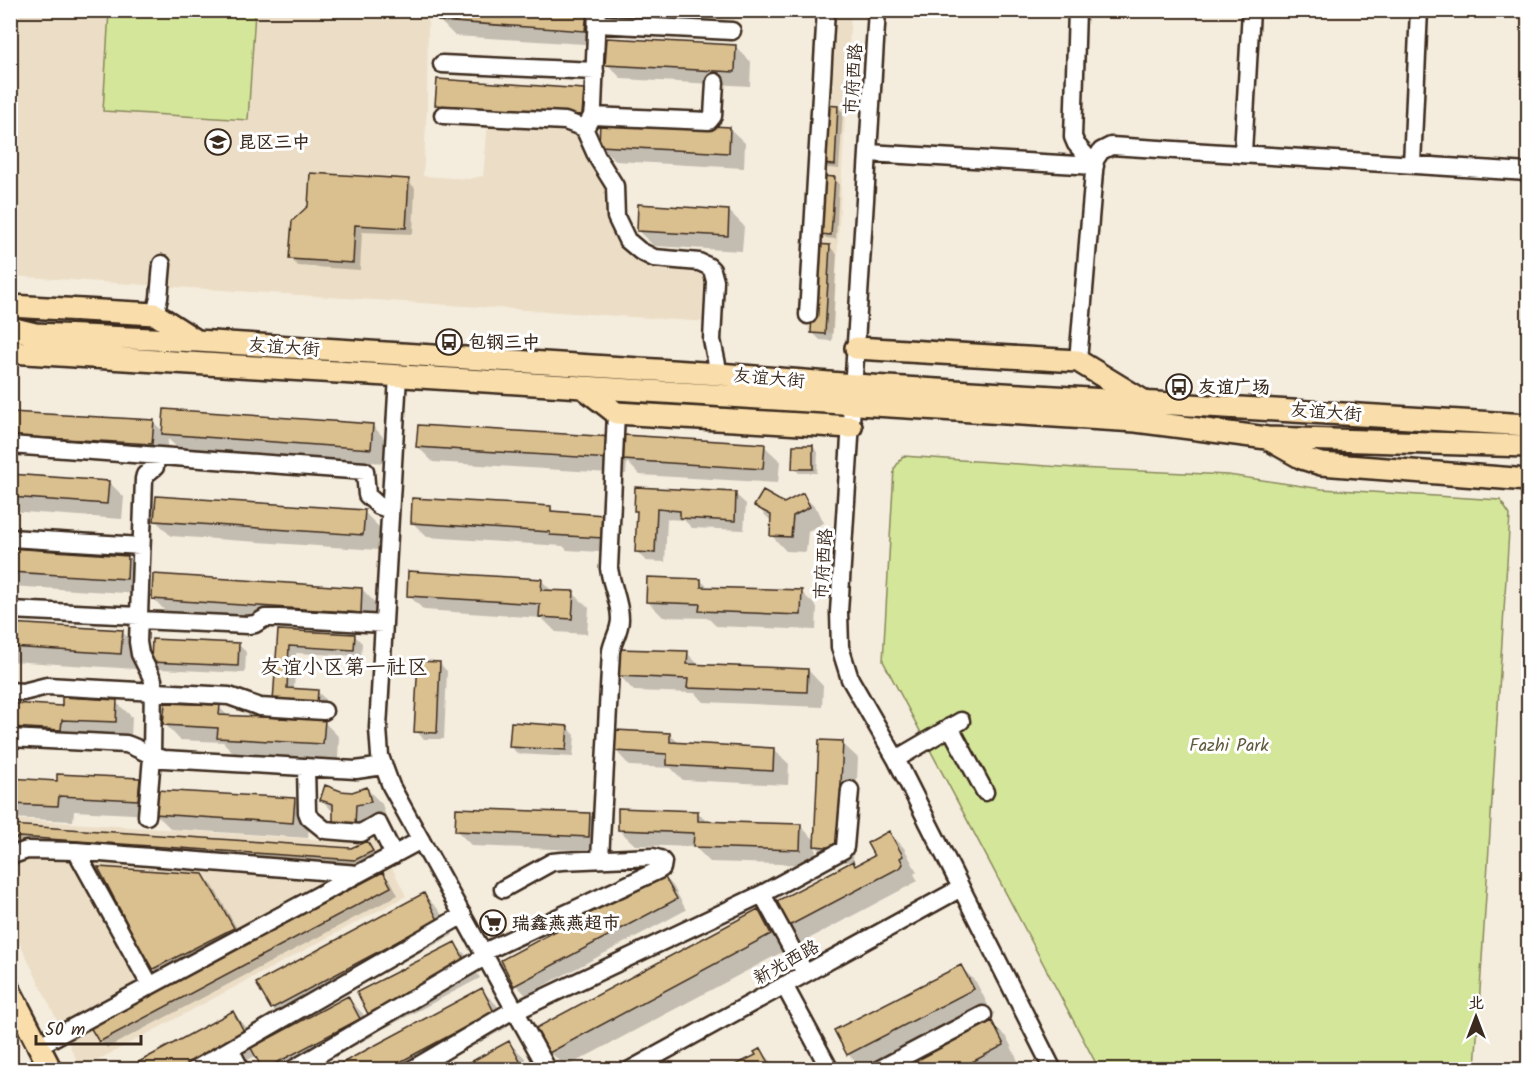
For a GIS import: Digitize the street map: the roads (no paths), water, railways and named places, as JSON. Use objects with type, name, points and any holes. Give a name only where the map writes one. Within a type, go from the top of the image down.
[{"type":"main road","points":[[10,306],[154,314],[197,341]]},
{"type":"main road","name":"友谊大街","points":[[10,328],[34,343],[398,376],[584,388],[1145,402],[1528,425]]},
{"type":"main road","name":"友谊大街","points":[[10,352],[34,343],[197,341],[719,374],[853,395],[1136,421],[1267,438],[1528,446]]},
{"type":"main road","points":[[856,348],[1078,361],[1145,402]]},
{"type":"main road","points":[[584,388],[616,413],[851,427]]},
{"type":"main road","points":[[1267,438],[1302,458],[1330,466],[1528,480]]},
{"type":"main road","points":[[10,991],[51,1070]]},
{"type":"street","points":[[808,315],[826,10]]},
{"type":"street","name":"市府西路","points":[[877,10],[839,612],[840,647],[857,693],[896,759],[1053,1070]]},
{"type":"street","points":[[1077,10],[1074,141],[1095,166]]},
{"type":"street","points":[[1243,153],[1251,10]]},
{"type":"street","points":[[1412,164],[1419,10]]},
{"type":"street","points":[[719,374],[712,340],[715,281],[712,270],[703,263],[654,258],[640,251],[627,240],[616,218],[615,186],[597,157],[588,122],[595,71],[597,18],[732,31]]},
{"type":"street","points":[[442,64],[595,71]]},
{"type":"street","points":[[443,115],[588,122],[709,121],[712,116],[715,82]]},
{"type":"street","points":[[1078,361],[1095,166],[1097,156],[1111,146],[1528,172]]},
{"type":"street","points":[[868,153],[1095,166]]},
{"type":"street","points":[[154,314],[159,298],[162,264]]},
{"type":"street","points":[[398,376],[378,728],[380,756],[392,786],[548,1070]]},
{"type":"street","points":[[600,859],[611,651],[619,630],[620,619],[611,581],[609,555],[616,413]]},
{"type":"street","points":[[10,445],[365,471],[367,495],[379,506],[390,510]]},
{"type":"street","points":[[147,816],[152,757],[153,680],[138,648],[144,478],[155,467],[156,456]]},
{"type":"street","points":[[10,538],[141,546]]},
{"type":"street","points":[[10,610],[248,625],[265,618],[384,624]]},
{"type":"street","points":[[10,691],[23,692],[47,686],[229,696],[260,706],[324,711]]},
{"type":"street","points":[[896,759],[956,724],[986,792]]},
{"type":"street","points":[[10,738],[126,744],[152,757],[361,770],[383,766]]},
{"type":"street","points":[[306,767],[309,817],[325,830],[357,833],[378,824],[394,855]]},
{"type":"street","points":[[411,1070],[516,1010],[762,894],[843,850],[850,790]]},
{"type":"street","points":[[38,1046],[421,840]]},
{"type":"street","points":[[10,856],[27,850],[76,851],[358,874]]},
{"type":"street","points":[[76,851],[150,985]]},
{"type":"street","points":[[292,1070],[485,954],[659,870],[664,865],[660,859],[653,857],[552,862],[503,889]]},
{"type":"street","name":"新光西路","points":[[630,1070],[961,888]]},
{"type":"street","points":[[762,894],[805,974]]},
{"type":"street","points":[[194,1070],[463,915]]},
{"type":"street","points":[[784,985],[830,1070]]},
{"type":"street","points":[[878,1070],[983,1015]]},
{"type":"street","points":[[230,1049],[241,1070]]},
{"type":"place","name":"昆区三中","points":[[218,142]]},
{"type":"place","name":"包钢三中","points":[[449,342]]},
{"type":"place","name":"友谊广场","points":[[1179,387]]},
{"type":"place","name":"瑞鑫燕燕超市","points":[[493,923]]},
{"type":"district","name":"友谊小区第一社区","points":[[344,667]]},
{"type":"park label","name":"Fazhi Park","points":[[1229,745]]}]
